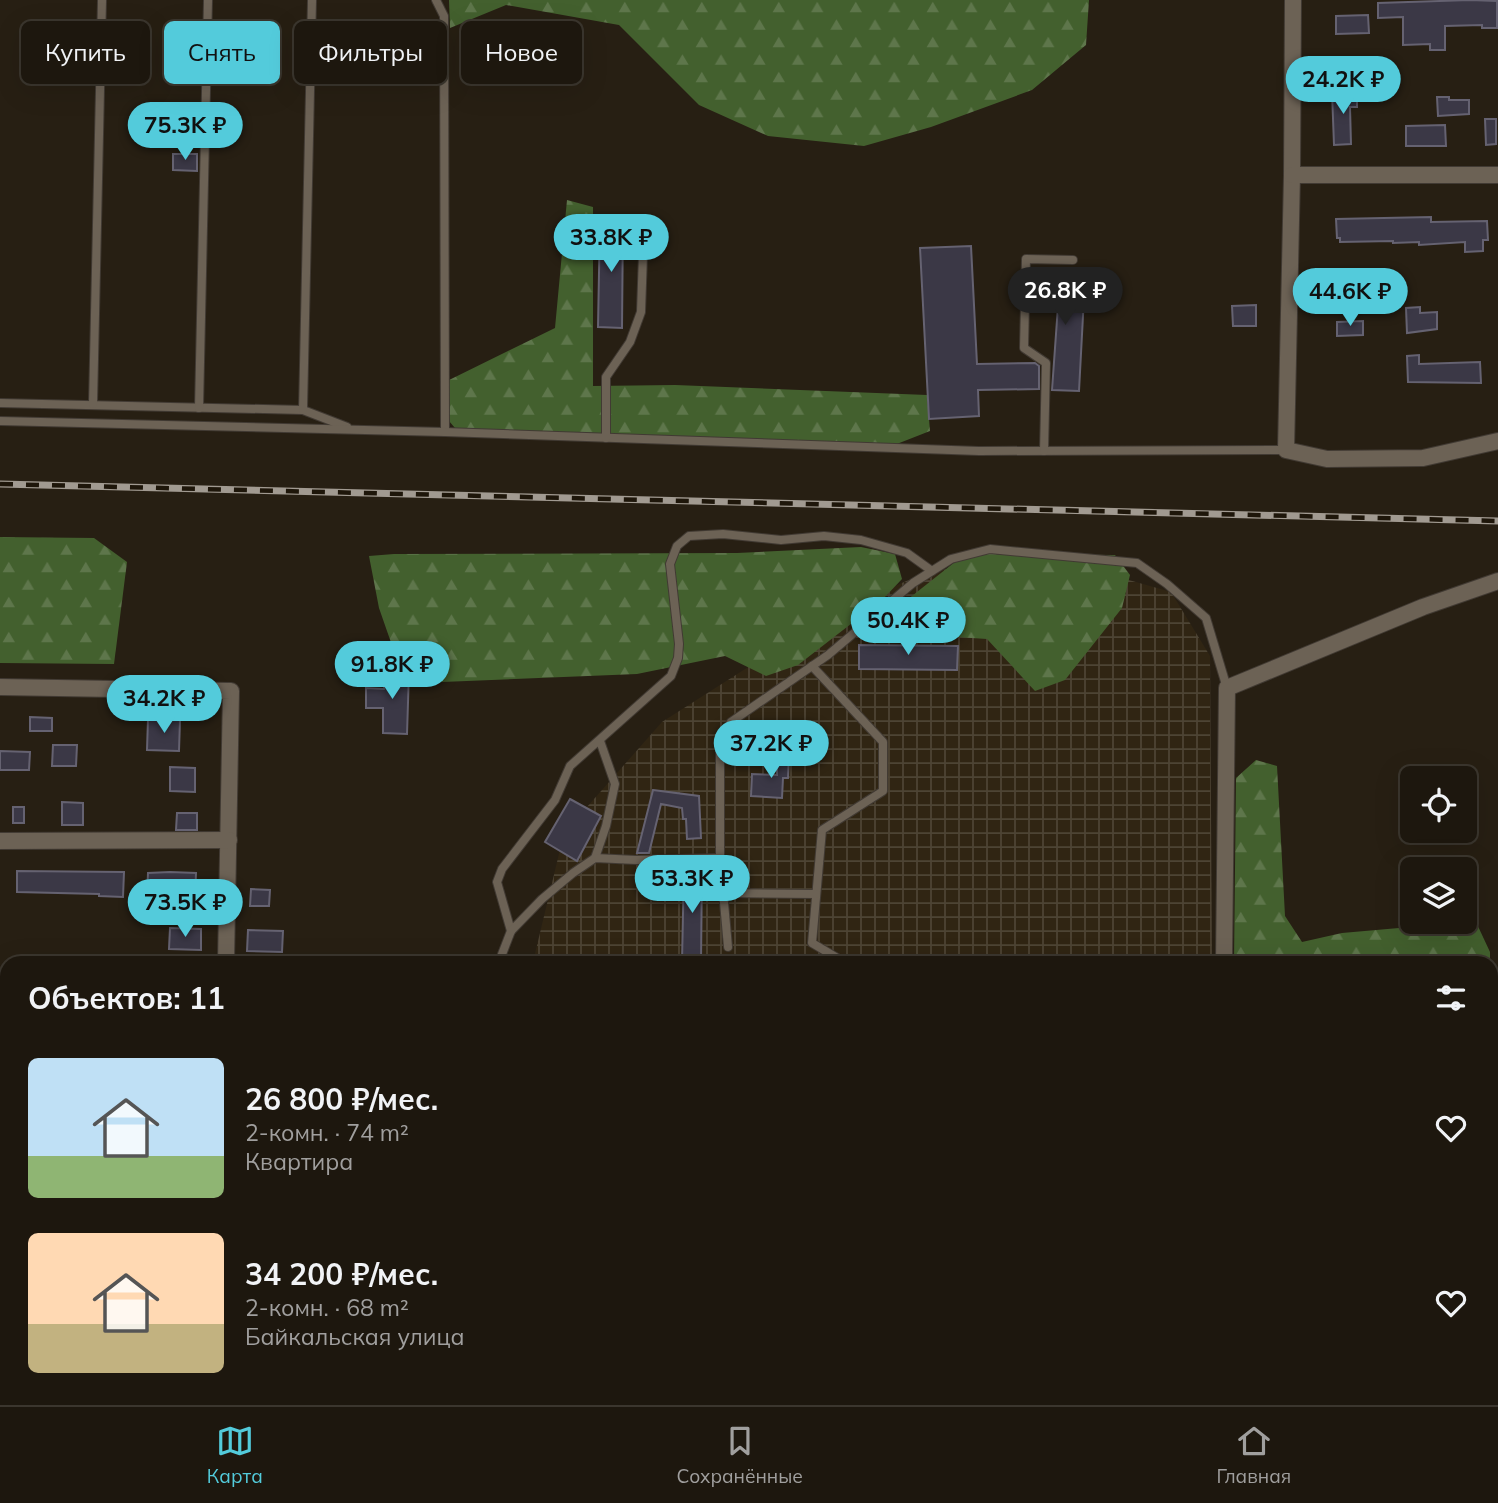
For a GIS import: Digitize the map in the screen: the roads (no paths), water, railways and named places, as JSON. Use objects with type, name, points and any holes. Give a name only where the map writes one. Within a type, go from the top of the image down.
[{"type":"street","points":[[1293,0],[1286,450],[1327,458],[1423,458],[1498,441]]},
{"type":"street","points":[[1292,175],[1498,175]]},
{"type":"street","points":[[1224,956],[1227,688],[1423,607],[1498,581]]},
{"type":"street","points":[[0,687],[231,691],[226,956]]},
{"type":"street","points":[[0,841],[229,840]]},
{"type":"lane","points":[[93,404],[102,0]]},
{"type":"lane","points":[[199,408],[208,0]]},
{"type":"lane","points":[[303,410],[312,0]]},
{"type":"lane","points":[[436,0],[444,16],[445,432]]},
{"type":"lane","points":[[606,438],[606,377],[629,342],[641,312],[644,226]]},
{"type":"lane","points":[[1044,451],[1046,363],[1024,348],[1026,259],[1073,260]]},
{"type":"lane","points":[[0,403],[303,410],[354,430]]},
{"type":"lane","points":[[0,421],[445,432],[884,449],[1286,450]]},
{"type":"lane","points":[[511,932],[497,882],[502,869],[555,800],[570,766],[671,676],[678,658],[679,644],[670,564],[677,546],[689,536],[723,534],[781,540],[824,536],[861,540],[907,553],[932,570]]},
{"type":"lane","points":[[728,947],[720,858],[720,742],[731,722],[812,666],[913,583],[951,559],[990,550],[1137,563],[1167,584],[1206,618],[1227,688]]},
{"type":"lane","points":[[812,666],[883,742],[883,791],[822,830],[812,943],[834,956]]},
{"type":"lane","points":[[501,956],[511,932],[542,899],[595,858],[606,826],[615,783],[600,741]]},
{"type":"lane","points":[[595,858],[720,858]]},
{"type":"lane","points":[[723,893],[816,894]]},
{"type":"railway","points":[[0,484],[1498,521]]}]
